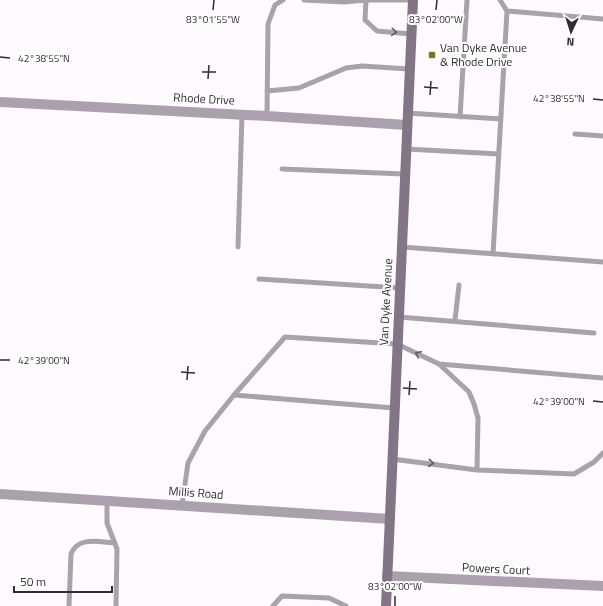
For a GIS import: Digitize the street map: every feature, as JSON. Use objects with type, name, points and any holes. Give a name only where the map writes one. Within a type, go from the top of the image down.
[{"type":"main road","name":"Van Dyke Avenue","points":[[386,606],[406,125],[413,0]]},
{"type":"street","name":"Rhode Drive","points":[[0,102],[242,114],[406,125]]},
{"type":"street","name":"Millis Road","points":[[0,494],[390,519]]},
{"type":"street","name":"Powers Court","points":[[387,576],[603,586]]},
{"type":"lane","points":[[267,116],[268,24],[275,5],[283,0]]},
{"type":"lane","points":[[304,0],[344,2],[366,0],[408,0]]},
{"type":"lane","points":[[366,0],[365,20],[377,31],[411,34]]},
{"type":"lane","points":[[460,116],[467,0]]},
{"type":"lane","points":[[493,254],[507,11],[500,0]]},
{"type":"lane","points":[[507,11],[603,19]]},
{"type":"lane","points":[[267,91],[299,88],[346,68],[362,66],[409,69]]},
{"type":"lane","points":[[407,113],[501,119]]},
{"type":"lane","points":[[238,247],[242,114]]},
{"type":"lane","points":[[576,134],[603,136]]},
{"type":"lane","points":[[405,149],[499,154]]},
{"type":"lane","points":[[282,169],[404,174]]},
{"type":"lane","points":[[402,247],[603,262]]},
{"type":"lane","points":[[259,278],[400,288]]},
{"type":"lane","points":[[455,320],[458,285]]},
{"type":"lane","points":[[399,317],[455,320],[499,326],[594,333]]},
{"type":"lane","points":[[182,505],[188,463],[205,431],[285,336],[397,344],[439,364],[469,392],[474,404],[478,418],[477,470]]},
{"type":"lane","points":[[439,364],[603,378]]},
{"type":"lane","points":[[234,395],[394,408]]},
{"type":"lane","points":[[392,459],[477,470],[574,474],[594,462],[603,453]]},
{"type":"lane","points":[[107,500],[107,523],[117,549],[116,606]]},
{"type":"lane","points":[[69,606],[71,554],[74,546],[78,543],[86,542],[115,543]]},
{"type":"lane","points":[[274,606],[282,596],[329,598],[346,606]]},
{"type":"place","name":"Van Dyke Avenue & Rhode Drive","points":[[432,55]]}]
